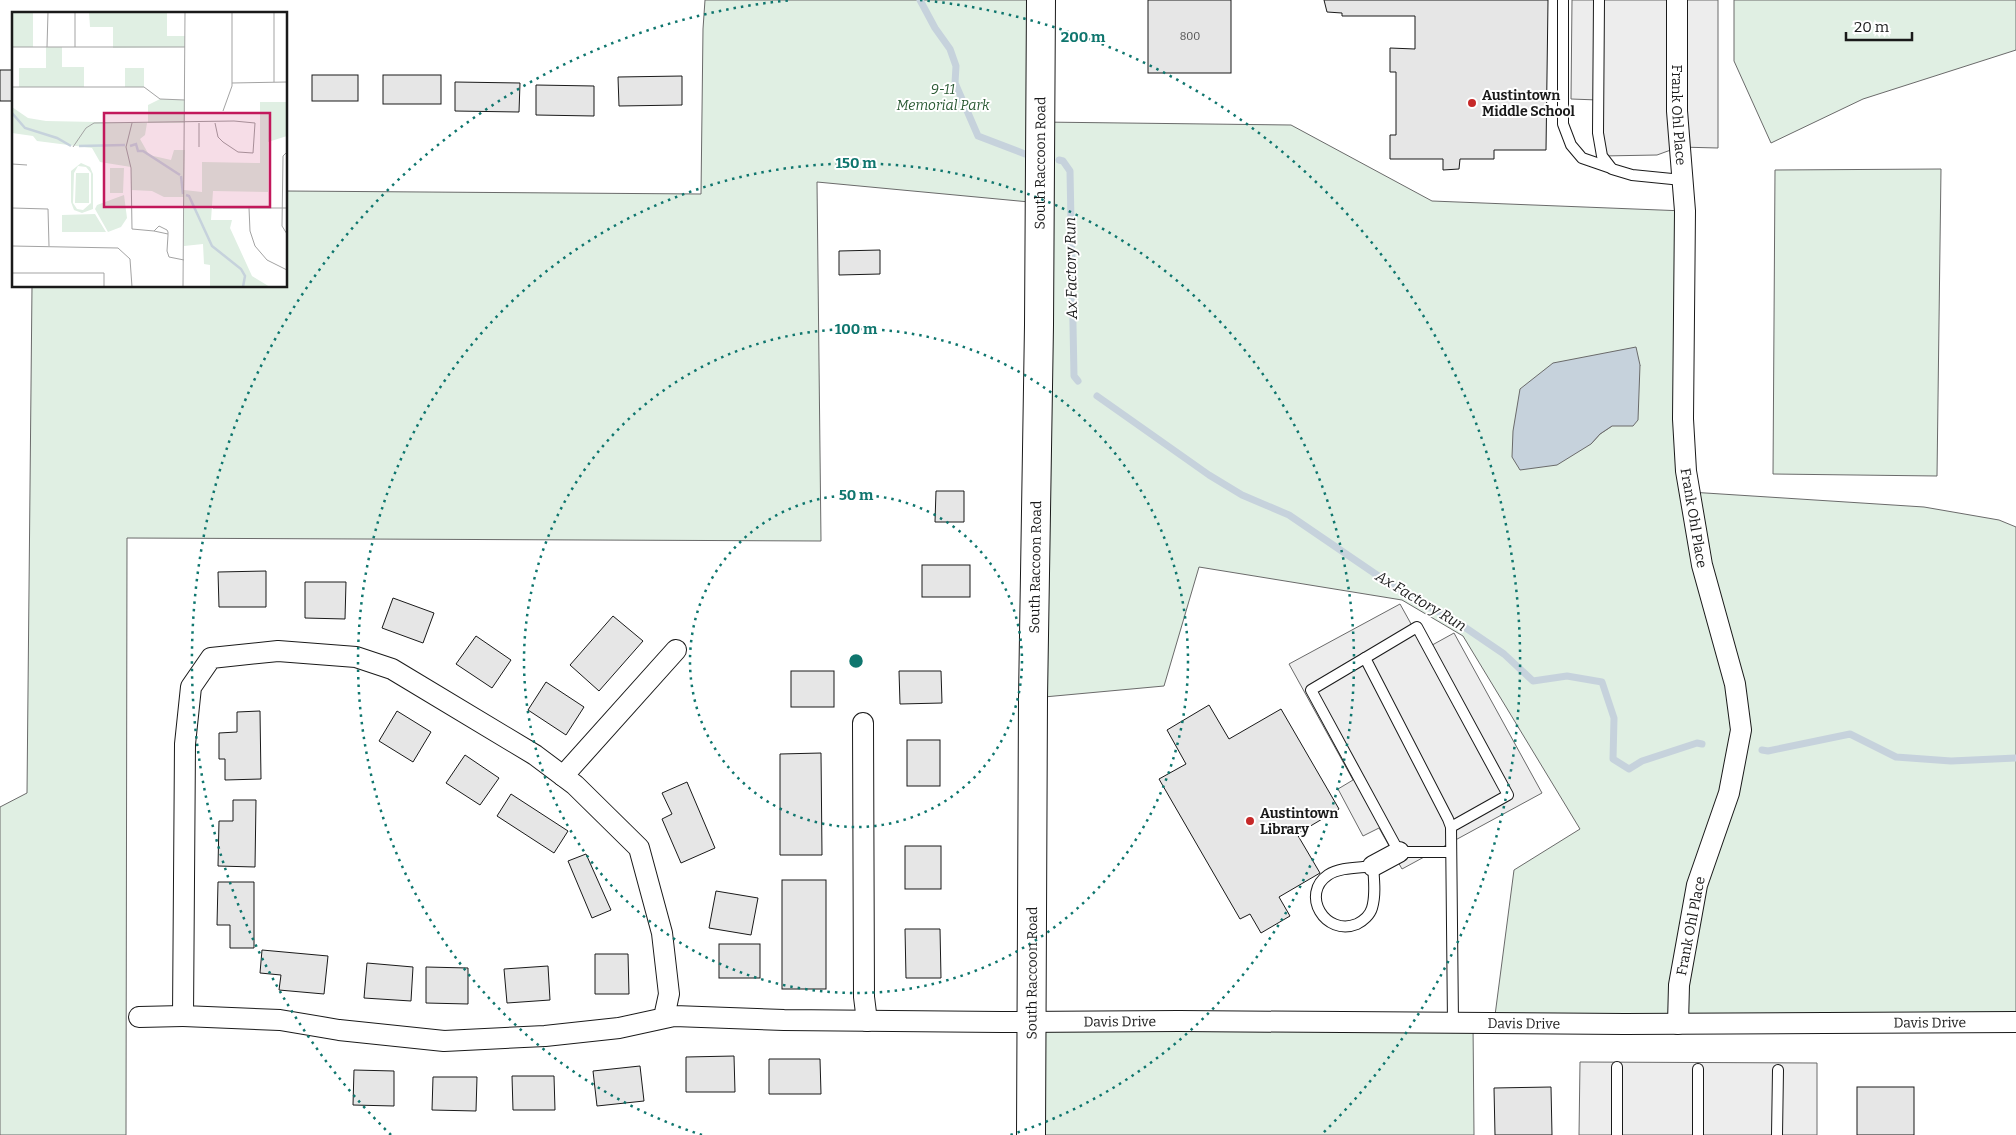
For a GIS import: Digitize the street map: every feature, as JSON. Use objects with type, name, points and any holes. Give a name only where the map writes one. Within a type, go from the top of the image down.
[{"type":"street","name":"South Raccoon Road","points":[[1031,1135],[1033,698],[1040,324],[1040,0]]},
{"type":"street","name":"Frank Ohl Place","points":[[1677,0],[1677,111],[1685,211],[1683,419],[1686,471],[1702,565],[1735,684],[1741,730],[1728,793],[1697,885],[1679,984],[1678,1024]]},
{"type":"street","points":[[563,776],[676,650]]},
{"type":"street","points":[[184,1016],[185,744],[191,687],[211,658],[278,651],[356,657],[392,669],[535,755],[563,776],[639,848],[662,932],[668,994],[664,1017]]},
{"type":"street","points":[[863,723],[864,988],[867,1021]]},
{"type":"street","points":[[1373,866],[1399,852]]},
{"type":"street","name":"Davis Drive","points":[[139,1017],[184,1016],[280,1020],[339,1030],[444,1041],[545,1036],[619,1028],[674,1016],[867,1021],[1678,1024],[2016,1022]]},
{"type":"lane","points":[[1563,0],[1563,124],[1571,145],[1582,158],[1612,169],[1632,175],[1682,180]]},
{"type":"lane","points":[[1599,0],[1598,134],[1602,156],[1612,169]]},
{"type":"lane","points":[[1451,827],[1508,795],[1417,627],[1311,690],[1399,852],[1451,852]]},
{"type":"lane","points":[[1365,658],[1451,827],[1453,1023]]},
{"type":"lane","points":[[1373,866],[1372,910],[1362,922],[1348,927],[1333,925],[1322,916],[1316,902],[1318,887],[1328,875],[1342,870],[1373,866]]},
{"type":"lane","points":[[1617,1067],[1617,1135]]},
{"type":"lane","points":[[1698,1069],[1698,1135]]},
{"type":"lane","points":[[1777,1135],[1778,1070]]},
{"type":"green space","name":"9-11 Memorial Park","points":[[705,0],[1041,0],[1040,122],[1291,125],[1432,201],[1685,211],[1690,492],[1924,507],[1999,520],[2016,527],[2016,1022],[1494,1023],[1514,870],[1580,829],[1463,636],[1402,600],[1199,567],[1164,686],[1033,698],[1040,203],[817,182],[821,541],[127,538],[126,1135],[0,1135],[0,807],[27,793],[32,288],[288,288],[288,191],[701,194]],"holes":[[[1640,365],[1612,426],[1600,434],[1591,444]]]},
{"type":"green space","points":[[1734,0],[2016,0],[2016,50],[1863,99],[1771,143],[1734,61]]},
{"type":"green space","points":[[1941,169],[1937,476],[1773,474],[1775,170]]},
{"type":"green space","points":[[1032,1021],[1473,1023],[1474,1135],[1031,1135]]},
{"type":"shaded area","points":[[1572,0],[1718,0],[1718,148],[1679,147],[1657,155],[1602,156],[1598,100],[1571,99]]},
{"type":"shaded area","points":[[1636,347],[1640,365],[1638,420],[1633,426],[1612,426],[1600,434],[1591,444],[1557,465],[1520,470],[1512,457],[1513,431],[1520,389],[1553,363]]},
{"type":"shaded area","points":[[1400,604],[1425,649],[1454,633],[1542,793],[1402,869],[1379,828],[1363,836],[1338,789],[1353,780],[1289,664]]},
{"type":"shaded area","points":[[1580,1062],[1817,1063],[1817,1135],[1579,1135]]},
{"type":"building","points":[[1148,0],[1231,0],[1231,73],[1148,73]]},
{"type":"building","name":"Austintown Middle School","points":[[1324,0],[1548,0],[1546,150],[1494,150],[1494,159],[1460,159],[1459,169],[1443,170],[1443,159],[1390,159],[1390,135],[1396,135],[1396,72],[1390,72],[1390,48],[1415,49],[1415,16],[1342,16],[1342,13],[1327,12]]},
{"type":"building","points":[[0,70],[12,70],[12,101],[0,101]]},
{"type":"building","points":[[312,75],[358,75],[358,101],[312,101]]},
{"type":"building","points":[[383,75],[441,75],[441,104],[383,104]]},
{"type":"building","points":[[682,76],[682,105],[619,106],[618,77]]},
{"type":"building","points":[[455,82],[520,83],[519,112],[455,111]]},
{"type":"building","points":[[536,85],[594,86],[594,116],[536,115]]},
{"type":"building","points":[[880,250],[880,274],[839,275],[839,251]]},
{"type":"building","points":[[936,491],[964,491],[964,522],[935,522]]},
{"type":"building","points":[[922,565],[970,565],[970,597],[922,597]]},
{"type":"building","points":[[266,571],[266,607],[219,607],[218,572]]},
{"type":"building","points":[[305,582],[346,582],[345,619],[305,618]]},
{"type":"building","points":[[393,598],[434,613],[423,643],[382,628]]},
{"type":"building","points":[[613,616],[643,641],[599,691],[570,665]]},
{"type":"building","points":[[476,636],[511,660],[492,688],[456,664]]},
{"type":"building","points":[[791,671],[834,671],[834,707],[791,707]]},
{"type":"building","points":[[899,671],[941,671],[942,703],[900,704]]},
{"type":"building","points":[[546,682],[584,707],[566,735],[528,710]]},
{"type":"building","name":"Austintown Library","points":[[1209,705],[1229,739],[1281,709],[1339,809],[1297,834],[1320,873],[1279,897],[1290,916],[1261,933],[1250,914],[1240,919],[1159,779],[1186,764],[1167,730]]},
{"type":"building","points":[[260,711],[261,779],[225,780],[225,759],[219,759],[219,733],[237,732],[237,712]]},
{"type":"building","points":[[397,711],[431,732],[413,762],[379,741]]},
{"type":"building","points":[[907,740],[940,740],[940,786],[907,786]]},
{"type":"building","points":[[821,753],[822,855],[780,855],[780,754]]},
{"type":"building","points":[[465,755],[499,778],[480,805],[446,783]]},
{"type":"building","points":[[687,782],[715,848],[681,863],[662,819],[672,814],[662,793]]},
{"type":"building","points":[[511,794],[568,831],[554,853],[497,816]]},
{"type":"building","points":[[233,800],[256,800],[255,867],[218,866],[219,821],[233,821]]},
{"type":"building","points":[[905,846],[941,846],[941,889],[905,889]]},
{"type":"building","points":[[586,854],[611,910],[592,918],[568,861]]},
{"type":"building","points":[[782,880],[826,880],[826,989],[782,989]]},
{"type":"building","points":[[218,882],[254,882],[254,948],[230,948],[230,925],[217,925]]},
{"type":"building","points":[[716,891],[758,898],[751,935],[709,928]]},
{"type":"building","points":[[905,929],[940,929],[941,978],[906,978]]},
{"type":"building","points":[[719,944],[760,944],[760,978],[719,978]]},
{"type":"building","points":[[262,950],[328,956],[324,994],[279,990],[281,975],[260,973]]},
{"type":"building","points":[[595,954],[628,954],[629,994],[595,994]]},
{"type":"building","points":[[367,963],[413,967],[411,1001],[364,998]]},
{"type":"building","points":[[548,966],[550,1000],[507,1003],[504,969]]},
{"type":"building","points":[[426,967],[468,968],[468,1004],[426,1003]]},
{"type":"building","points":[[734,1056],[735,1092],[686,1092],[686,1057]]},
{"type":"building","points":[[769,1059],[820,1059],[821,1094],[769,1094]]},
{"type":"building","points":[[640,1066],[644,1101],[597,1106],[593,1071]]},
{"type":"building","points":[[354,1070],[394,1071],[394,1106],[353,1105]]},
{"type":"building","points":[[512,1076],[554,1076],[555,1110],[513,1110]]},
{"type":"building","points":[[433,1077],[477,1077],[476,1111],[432,1110]]},
{"type":"building","points":[[1551,1087],[1552,1135],[1495,1135],[1494,1088]]},
{"type":"building","points":[[1857,1087],[1914,1087],[1914,1135],[1857,1135]]},
{"type":"waterway","name":"Ax Factory Run","points":[[920,0],[935,28],[950,49],[956,66],[955,83],[978,136],[1025,154]]},
{"type":"waterway","name":"Ax Factory Run","points":[[1059,160],[1063,161],[1070,171],[1074,376],[1078,381]]},
{"type":"waterway","name":"Ax Factory Run","points":[[1097,396],[1209,475],[1242,495],[1289,515],[1396,588],[1460,624],[1504,654],[1533,681],[1567,676],[1602,682],[1614,718],[1613,759],[1629,769],[1642,761],[1697,743],[1702,744]]},
{"type":"waterway","name":"Ax Factory Run","points":[[1762,750],[1768,751],[1850,734],[1896,757],[1951,761],[2016,758]]},
{"type":"place","name":"Austintown Middle School","points":[[1472,103]]},
{"type":"place","name":"Austintown Library","points":[[1250,821]]}]
